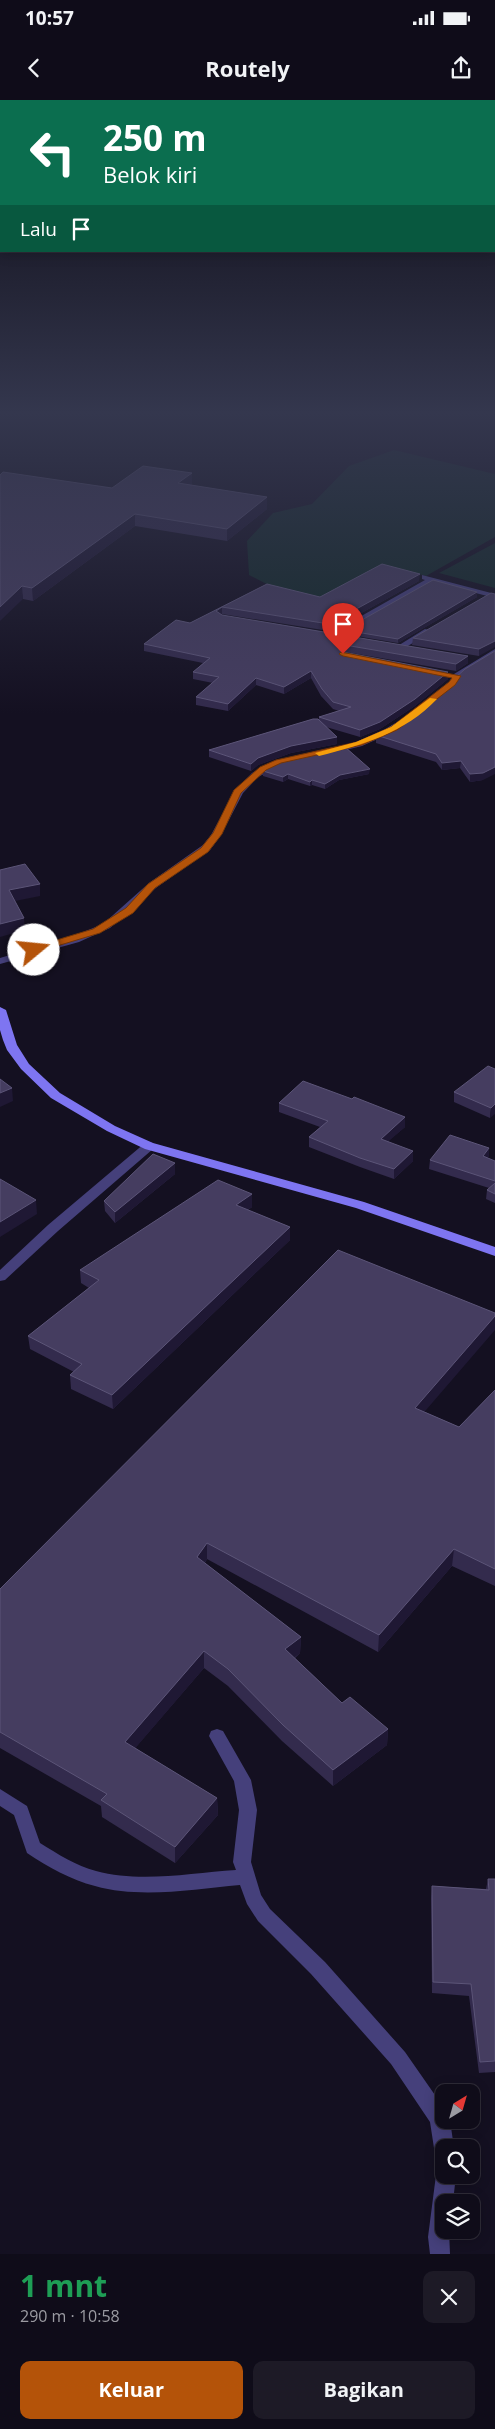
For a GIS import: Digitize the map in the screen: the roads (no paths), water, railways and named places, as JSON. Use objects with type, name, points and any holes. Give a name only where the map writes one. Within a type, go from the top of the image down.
[{"type":"street","points":[[413,574],[492,595]]},
{"type":"street","points":[[330,636],[432,579]]},
{"type":"street","points":[[481,599],[492,595]]},
{"type":"street","points":[[418,650],[395,646],[432,628]]},
{"type":"street","points":[[320,634],[347,639]]},
{"type":"street","points":[[0,961],[97,931],[114,922],[129,910],[152,886],[204,850],[218,834],[237,792],[263,769],[278,761],[359,744],[394,729],[453,683],[452,675],[495,652]]},
{"type":"street","points":[[462,658],[480,661]]},
{"type":"street","points":[[0,1010],[12,1047],[26,1069],[52,1092],[116,1132],[149,1146],[360,1205],[495,1252]]},
{"type":"street","points":[[0,1277],[53,1228],[149,1146]]},
{"type":"street","points":[[217,1736],[242,1780],[248,1810],[242,1862],[248,1877],[252,1898],[264,1915],[318,1968],[398,2058],[440,2119],[443,2139]]},
{"type":"street","points":[[0,1796],[21,1811],[33,1848],[70,1869],[105,1880],[163,1883],[248,1877]]},
{"type":"street","points":[[440,2254],[438,2237],[445,2184]]}]
